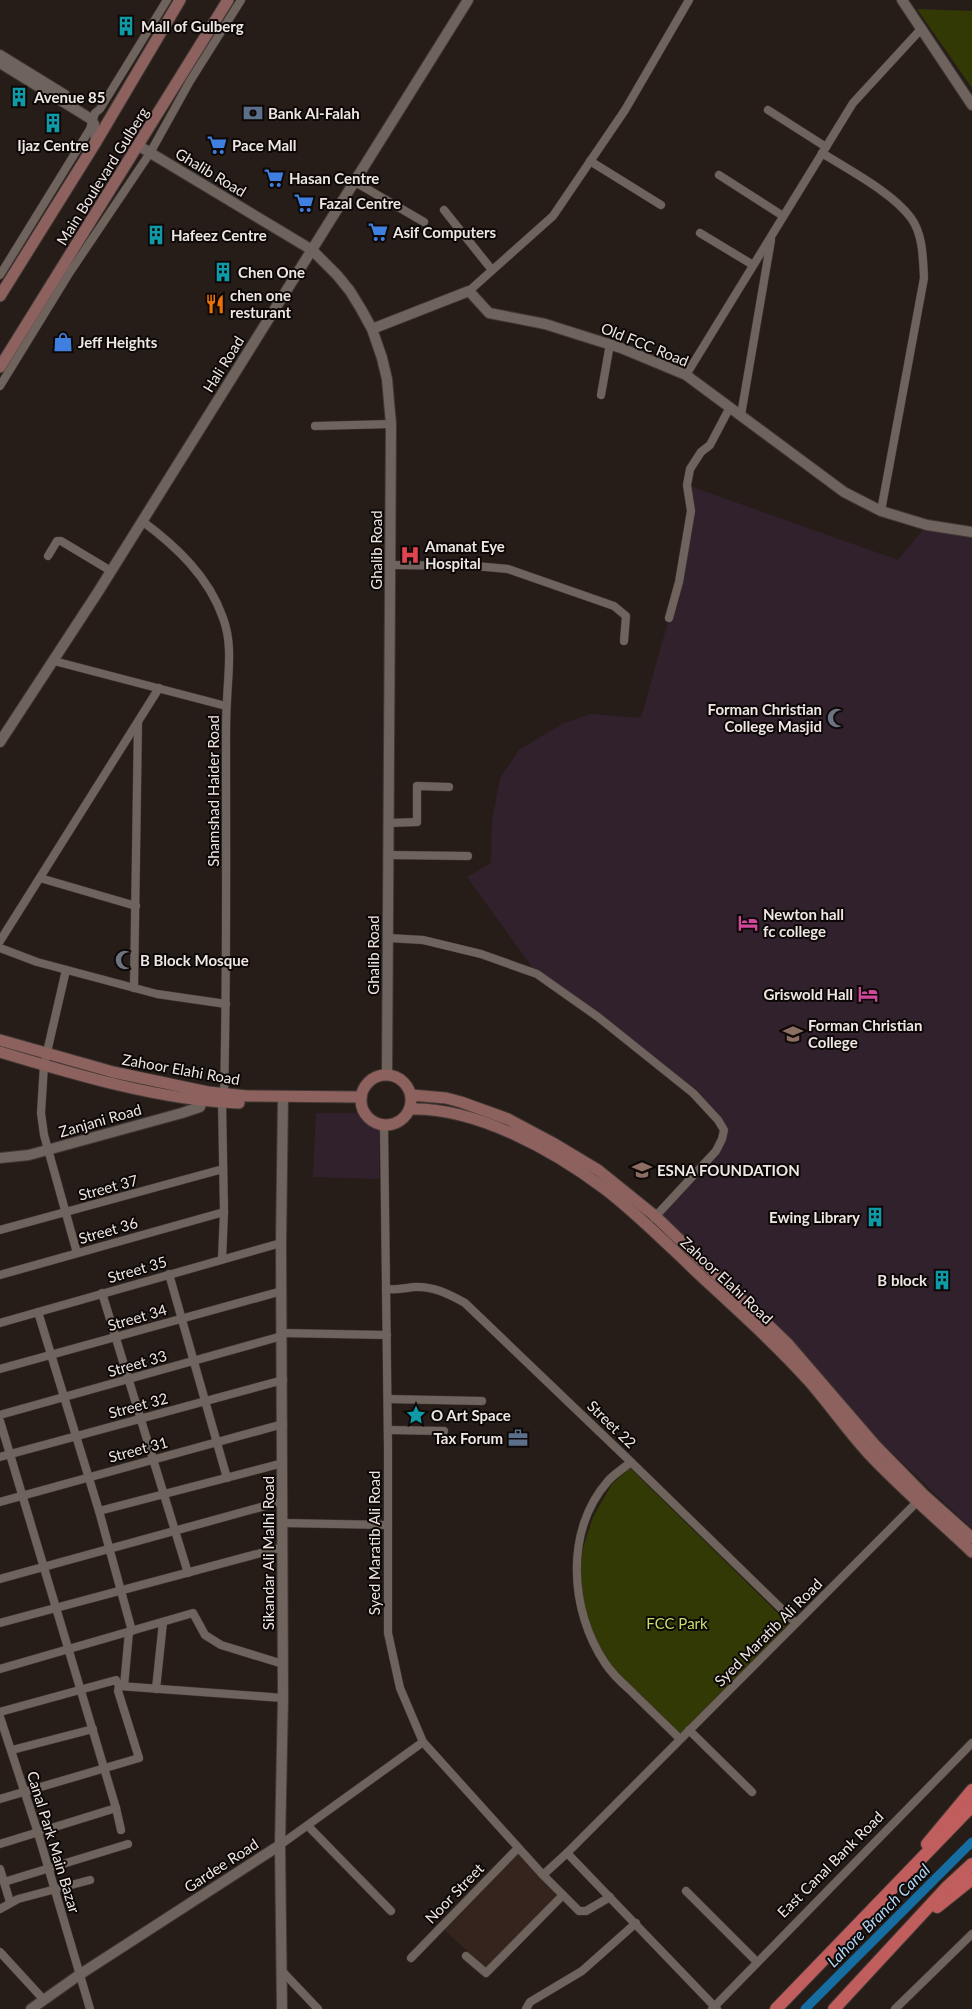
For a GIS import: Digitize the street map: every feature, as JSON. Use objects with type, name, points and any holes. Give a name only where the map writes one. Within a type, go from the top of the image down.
[{"type":"highway","points":[[893,1890],[936,1831],[972,1790]]},
{"type":"highway","points":[[776,2009],[893,1890],[972,1806]]},
{"type":"highway","points":[[834,2009],[946,1888],[972,1864]]},
{"type":"highway","points":[[920,1918],[956,1893],[972,1879]]},
{"type":"main road","name":"Main Boulevard Gulberg","points":[[0,296],[96,142],[180,0]]},
{"type":"main road","name":"Main Boulevard Gulberg","points":[[0,367],[228,0]]},
{"type":"main road","name":"Zahoor Elahi Road","points":[[0,1040],[46,1060],[144,1090],[202,1101],[223,1098],[361,1101]]},
{"type":"main road","name":"Zahoor Elahi Road","points":[[0,1052],[174,1086],[223,1098]]},
{"type":"main road","points":[[387,1075],[402,1081],[411,1095],[410,1109],[400,1121],[384,1125],[369,1119],[361,1101],[367,1084],[380,1076],[387,1075]]},
{"type":"main road","name":"Zahoor Elahi Road","points":[[411,1095],[461,1102],[508,1119],[598,1170],[655,1216],[788,1344],[921,1498],[972,1552]]},
{"type":"main road","name":"Zahoor Elahi Road","points":[[410,1109],[446,1110],[468,1116],[506,1131],[556,1157],[604,1189],[646,1225],[778,1349],[826,1401],[867,1452],[972,1538]]},
{"type":"street","points":[[0,275],[90,129],[93,116],[100,108],[167,0]]},
{"type":"street","points":[[0,386],[70,272],[150,153],[190,82],[241,0]]},
{"type":"street","name":"Hali Road","points":[[0,742],[111,571],[468,0]]},
{"type":"street","points":[[372,329],[468,290],[553,216],[625,110],[689,0]]},
{"type":"street","points":[[902,0],[972,105]]},
{"type":"street","points":[[686,375],[853,103],[922,28]]},
{"type":"street","points":[[0,55],[93,116],[96,142]]},
{"type":"street","points":[[0,63],[93,116]]},
{"type":"street","points":[[768,110],[893,199],[912,219],[922,247],[924,278],[881,511]]},
{"type":"street","name":"Ghalib Road","points":[[139,146],[312,250],[350,292],[372,329],[388,379],[391,424],[391,565],[387,1075]]},
{"type":"street","points":[[590,161],[660,204]]},
{"type":"street","points":[[719,175],[783,216]]},
{"type":"street","points":[[355,182],[424,222]]},
{"type":"street","points":[[444,210],[492,270]]},
{"type":"street","points":[[700,233],[753,265]]},
{"type":"street","points":[[741,415],[772,234]]},
{"type":"street","name":"Old FCC Road","points":[[468,290],[489,313],[545,324],[610,344],[686,375],[844,492],[881,511],[927,525],[972,532]]},
{"type":"street","points":[[601,395],[610,344]]},
{"type":"street","points":[[669,618],[680,582],[691,511],[687,485],[690,469],[701,452],[710,445],[730,407]]},
{"type":"street","points":[[315,426],[391,424]]},
{"type":"street","name":"Shamshad Haider Road","points":[[142,521],[165,538],[189,561],[208,588],[223,617],[228,636],[226,706],[226,1004],[223,1098],[224,1212],[222,1259]]},
{"type":"street","points":[[48,556],[57,541],[61,541],[111,571]]},
{"type":"street","points":[[391,565],[475,566],[508,569],[614,606],[626,616],[624,640]]},
{"type":"street","points":[[54,661],[226,706]]},
{"type":"street","points":[[0,941],[159,688]]},
{"type":"street","points":[[134,988],[138,721]]},
{"type":"street","points":[[389,823],[417,822],[417,786],[449,787]]},
{"type":"street","points":[[388,855],[468,856]]},
{"type":"street","points":[[40,878],[136,906]]},
{"type":"street","points":[[388,938],[423,940],[481,954],[537,974],[598,1017],[693,1093],[718,1120],[724,1130],[716,1151],[646,1225]]},
{"type":"street","points":[[0,948],[38,962],[157,994],[226,1004]]},
{"type":"street","points":[[66,970],[46,1060],[41,1113],[44,1135],[77,1253]]},
{"type":"street","name":"Sikandar Ali Malhi Road","points":[[282,2009],[280,1845],[283,1698],[283,1100]]},
{"type":"street","name":"Zanjani Road","points":[[0,1158],[23,1156],[48,1150],[193,1109],[202,1104],[202,1101]]},
{"type":"street","name":"Syed Maratib Ali Road","points":[[384,1125],[388,1399],[388,1633],[400,1688],[423,1742],[543,1875],[921,1498]]},
{"type":"street","name":"Street 37","points":[[0,1230],[223,1169]]},
{"type":"street","name":"Street 36","points":[[0,1275],[224,1212]]},
{"type":"street","name":"Street 35","points":[[0,1323],[282,1243]]},
{"type":"street","points":[[168,1274],[227,1478]]},
{"type":"street","name":"Street 22","points":[[386,1289],[432,1288],[449,1294],[465,1303],[796,1624]]},
{"type":"street","name":"Street 34","points":[[0,1369],[282,1291]]},
{"type":"street","points":[[102,1293],[130,1379],[188,1573]]},
{"type":"street","points":[[0,1799],[24,1790],[139,1758],[118,1691],[121,1686],[131,1631],[99,1512],[38,1312]]},
{"type":"street","name":"Street 33","points":[[0,1415],[282,1335],[387,1335]]},
{"type":"street","name":"Street 32","points":[[0,1457],[283,1380]]},
{"type":"street","points":[[388,1399],[482,1401]]},
{"type":"street","points":[[0,1421],[93,1729],[121,1830]]},
{"type":"street","name":"Street 31","points":[[0,1502],[283,1424]]},
{"type":"street","points":[[388,1430],[444,1431]]},
{"type":"street","points":[[631,1462],[608,1481],[597,1496],[587,1516],[581,1534],[578,1554],[577,1587],[586,1627],[606,1665],[680,1739]]},
{"type":"street","points":[[99,1512],[283,1463]]},
{"type":"street","points":[[0,1579],[283,1501]]},
{"type":"street","points":[[283,1523],[388,1525]]},
{"type":"street","points":[[0,1623],[283,1547]]},
{"type":"street","points":[[0,1669],[192,1613],[205,1635],[221,1645],[283,1664]]},
{"type":"street","points":[[156,1689],[163,1622]]},
{"type":"street","points":[[0,1712],[116,1680],[121,1686],[283,1698]]},
{"type":"street","name":"Canal Park Main Bazar","points":[[0,1717],[38,1833],[90,2009]]},
{"type":"street","points":[[12,1750],[93,1729]]},
{"type":"street","points":[[689,1730],[752,1792]]},
{"type":"street","name":"Gardee Road","points":[[32,2009],[79,1975],[308,1826],[423,1742]]},
{"type":"street","name":"East Canal Bank Road","points":[[715,2008],[757,1962],[972,1743]]},
{"type":"street","points":[[0,1844],[116,1808]]},
{"type":"street","points":[[308,1826],[391,1911]]},
{"type":"street","points":[[4,1882],[128,1844]]},
{"type":"street","name":"Noor Street","points":[[411,1958],[518,1848]]},
{"type":"street","points":[[567,1853],[636,1923],[715,2008]]},
{"type":"street","points":[[0,1868],[10,1902]]},
{"type":"street","points":[[543,1875],[579,1910],[586,1911],[610,1897]]},
{"type":"street","points":[[0,1909],[10,1902],[90,1880]]},
{"type":"street","points":[[686,1891],[757,1962]]},
{"type":"street","points":[[466,1956],[486,1973],[563,1896]]},
{"type":"street","points":[[526,2009],[530,2002],[582,1971],[636,1923]]},
{"type":"street","points":[[894,2009],[970,1939]]},
{"type":"street","points":[[0,1952],[44,2000]]},
{"type":"street","points":[[281,1970],[318,2009]]},
{"type":"shaded area","name":"Forman Christian College","points":[[687,485],[898,560],[927,525],[972,532],[972,1529],[648,1220],[716,1151],[724,1130],[693,1093],[537,974],[467,877],[491,863],[492,821],[500,778],[519,750],[562,724],[591,714],[641,718],[679,582],[691,511]]},
{"type":"shaded area","points":[[316,1113],[360,1113],[380,1130],[379,1179],[313,1177]]},
{"type":"shaded area","points":[[518,1848],[558,1896],[486,1968],[444,1930]]},
{"type":"green space","points":[[917,9],[972,11],[972,88]]},
{"type":"green space","name":"FCC Park","points":[[630,1468],[789,1624],[680,1734],[604,1658],[588,1625],[581,1598],[580,1575],[583,1548],[593,1517],[612,1484]]},
{"type":"waterway","name":"Lahore Branch Canal","points":[[805,2009],[972,1842]]},
{"type":"place","name":"Mall of Gulberg","points":[[126,26]]},
{"type":"place","name":"Avenue 85","points":[[19,97]]},
{"type":"place","name":"Bank Al-Falah","points":[[253,113]]},
{"type":"place","name":"Ijaz Centre","points":[[53,123]]},
{"type":"place","name":"Pace Mall","points":[[217,145]]},
{"type":"place","name":"Hasan Centre","points":[[274,178]]},
{"type":"place","name":"Fazal Centre","points":[[304,203]]},
{"type":"place","name":"Asif Computers","points":[[378,232]]},
{"type":"place","name":"Hafeez Centre","points":[[156,235]]},
{"type":"place","name":"Chen One","points":[[223,272]]},
{"type":"place","name":"chen one resturant","points":[[215,304]]},
{"type":"place","name":"Jeff Heights","points":[[63,342]]},
{"type":"place","name":"Amanat Eye Hospital","points":[[410,555]]},
{"type":"place","name":"Forman Christian College Masjid","points":[[837,718]]},
{"type":"place","name":"Newton hall fc college","points":[[748,923]]},
{"type":"place","name":"B Block Mosque","points":[[125,960]]},
{"type":"place","name":"Griswold Hall","points":[[868,994]]},
{"type":"place","name":"Forman Christian College","points":[[793,1034]]},
{"type":"place","name":"ESNA FOUNDATION","points":[[642,1170]]},
{"type":"place","name":"Ewing Library","points":[[875,1217]]},
{"type":"place","name":"B block","points":[[942,1280]]},
{"type":"place","name":"O Art Space","points":[[416,1415]]},
{"type":"place","name":"Tax Forum","points":[[518,1438]]}]
